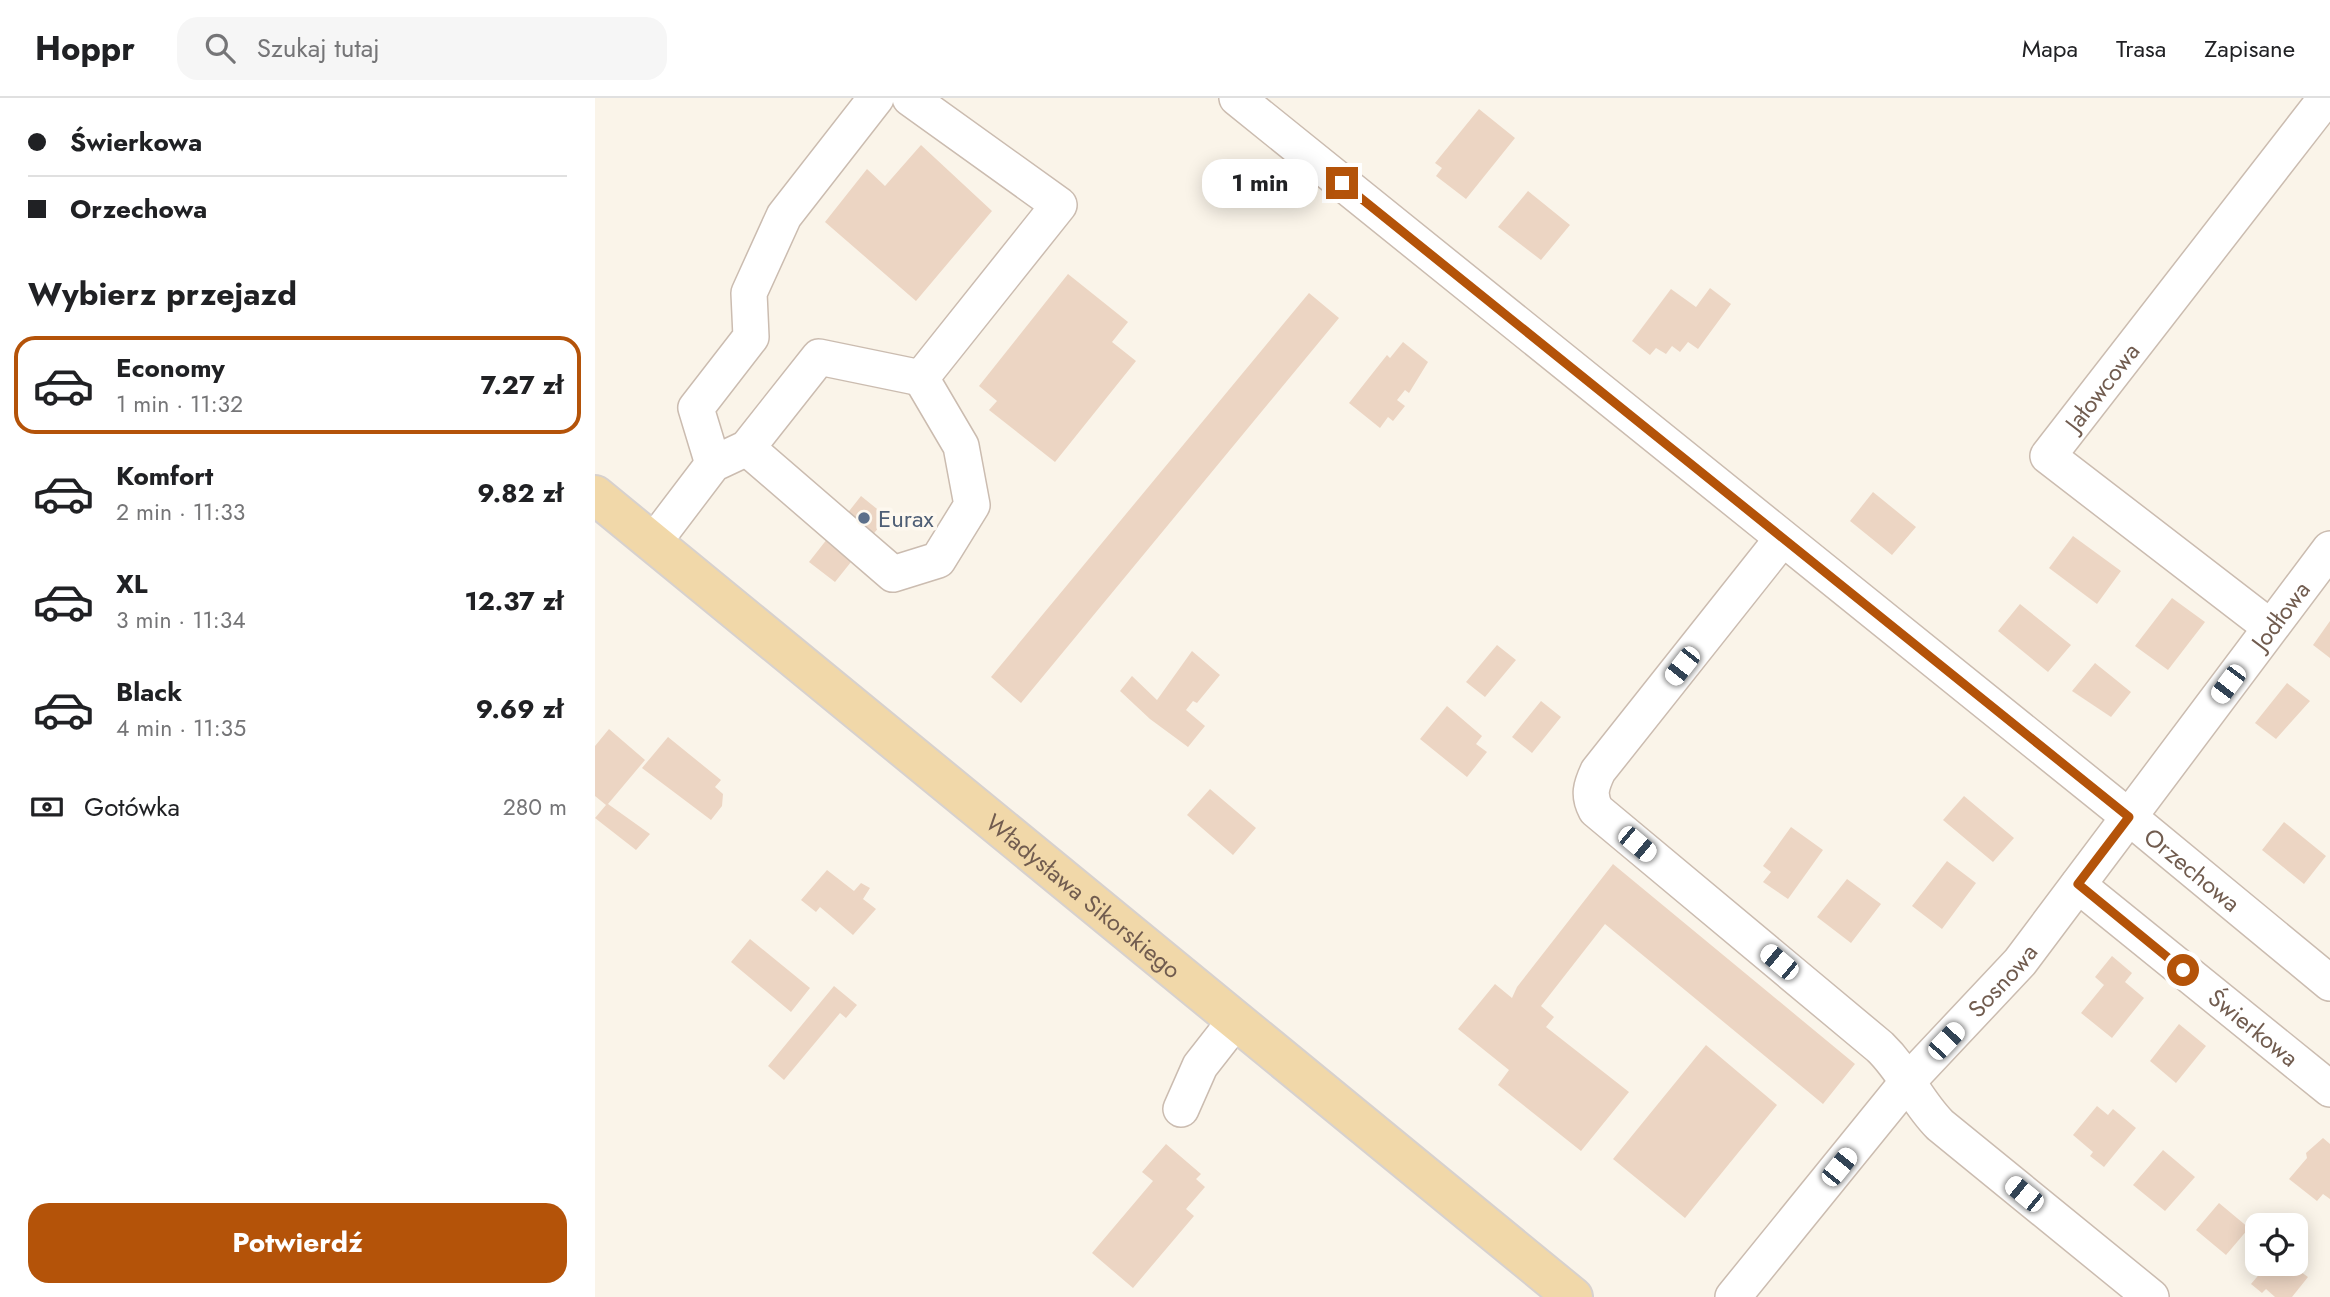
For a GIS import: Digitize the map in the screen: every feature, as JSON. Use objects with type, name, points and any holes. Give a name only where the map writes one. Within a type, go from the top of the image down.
[{"type":"main road","name":"Władysława Sikorskiego","points":[[595,495],[1573,1297]]},
{"type":"street","points":[[713,464],[697,408],[751,337],[749,293],[784,216],[876,98]]},
{"type":"street","points":[[910,98],[1059,205],[921,378]]},
{"type":"street","name":"Orzechowa","points":[[1237,98],[2129,817],[2330,983]]},
{"type":"street","name":"Jałowcowa","points":[[2270,627],[2048,456],[2326,98]]},
{"type":"street","points":[[653,543],[713,464],[747,448],[819,357],[921,378],[961,446],[972,505],[938,560],[893,574],[747,448]]},
{"type":"street","points":[[1782,539],[1598,771],[1590,792],[1591,801],[1596,810],[1880,1047],[1909,1080],[1921,1104],[1940,1125],[2151,1297]]},
{"type":"street","name":"Jodłowa","points":[[2129,817],[2330,549]]},
{"type":"street","name":"Sosnowa","points":[[1733,1297],[1909,1080],[2020,962],[2129,817]]},
{"type":"street","name":"Świerkowa","points":[[2078,884],[2330,1089]]},
{"type":"street","points":[[1181,1108],[1200,1066],[1235,1020]]},
{"type":"building","points":[[1479,109],[1515,138],[1466,199],[1436,176],[1442,168],[1435,163]]},
{"type":"building","points":[[921,145],[992,211],[916,301],[825,222],[867,169],[885,186]]},
{"type":"building","points":[[1528,191],[1570,225],[1541,260],[1498,227]]},
{"type":"building","points":[[1068,274],[1128,322],[1112,342],[1136,361],[1055,462],[989,410],[997,401],[979,386]]},
{"type":"building","points":[[1710,288],[1731,304],[1698,349],[1688,342],[1680,352],[1672,346],[1666,354],[1656,348],[1650,355],[1632,341],[1671,289],[1696,307]]},
{"type":"building","points":[[1309,293],[1339,318],[1021,703],[991,677]]},
{"type":"building","points":[[1403,342],[1428,362],[1409,393],[1405,390],[1397,400],[1405,406],[1393,421],[1388,417],[1380,428],[1349,403],[1387,355],[1390,358]]},
{"type":"building","points":[[1873,492],[1916,527],[1892,555],[1850,521]]},
{"type":"building","points":[[861,496],[887,517],[835,582],[809,562]]},
{"type":"building","points":[[2073,536],[2121,571],[2097,604],[2049,568]]},
{"type":"building","points":[[2172,598],[2205,622],[2168,670],[2135,646]]},
{"type":"building","points":[[2020,604],[2071,645],[2048,672],[1998,631]]},
{"type":"building","points":[[2330,621],[2330,658],[2313,645]]},
{"type":"building","points":[[1497,645],[1516,660],[1485,697],[1466,682]]},
{"type":"building","points":[[1192,651],[1220,675],[1197,703],[1193,701],[1186,710],[1205,726],[1188,747],[1150,719],[1120,691],[1132,676],[1157,700]]},
{"type":"building","points":[[2095,663],[2131,692],[2111,717],[2072,691]]},
{"type":"building","points":[[2287,683],[2310,701],[2276,739],[2255,723]]},
{"type":"building","points":[[1541,701],[1561,717],[1532,753],[1512,737]]},
{"type":"building","points":[[1447,706],[1482,736],[1476,744],[1487,752],[1467,777],[1420,739]]},
{"type":"building","points":[[609,729],[645,760],[608,804],[650,834],[636,850],[595,818],[606,805],[595,796],[595,746]]},
{"type":"building","points":[[668,737],[721,780],[715,787],[723,794],[722,806],[711,820],[642,768]]},
{"type":"building","points":[[1210,789],[1256,828],[1233,855],[1187,815]]},
{"type":"building","points":[[1964,796],[2014,838],[1993,862],[1943,820]]},
{"type":"building","points":[[2284,822],[2326,856],[2304,884],[2262,850]]},
{"type":"building","points":[[1791,827],[1823,850],[1788,899],[1763,882],[1771,872],[1763,866]]},
{"type":"building","points":[[1947,861],[1976,883],[1942,929],[1912,906]]},
{"type":"building","points":[[1613,864],[1855,1064],[1823,1104],[1605,924],[1541,1006],[1554,1017],[1546,1027],[1629,1092],[1581,1151],[1498,1085],[1509,1070],[1458,1029],[1495,984],[1512,998],[1517,987]]},
{"type":"building","points":[[827,870],[854,891],[861,883],[870,888],[863,899],[876,909],[853,935],[820,907],[816,912],[801,900]]},
{"type":"building","points":[[1847,879],[1881,904],[1851,943],[1817,917]]},
{"type":"building","points":[[750,939],[810,988],[791,1012],[731,962]]},
{"type":"building","points":[[2112,956],[2132,973],[2125,982],[2144,998],[2112,1038],[2081,1013],[2104,985],[2095,977]]},
{"type":"building","points":[[834,986],[857,1005],[846,1018],[840,1013],[784,1080],[768,1066]]},
{"type":"building","points":[[2179,1024],[2206,1046],[2176,1083],[2150,1061]]},
{"type":"building","points":[[1706,1045],[1777,1105],[1685,1218],[1613,1159]]},
{"type":"building","points":[[2097,1106],[2108,1115],[2113,1109],[2136,1128],[2104,1167],[2090,1156],[2093,1152],[2073,1135]]},
{"type":"building","points":[[2323,1138],[2330,1144],[2330,1199],[2323,1194],[2317,1201],[2289,1179],[2307,1158],[2306,1153]]},
{"type":"building","points":[[1166,1144],[1201,1174],[1196,1179],[1205,1187],[1186,1209],[1194,1216],[1133,1288],[1092,1253],[1153,1181],[1142,1172]]},
{"type":"building","points":[[2163,1150],[2195,1177],[2165,1211],[2133,1185]]},
{"type":"building","points":[[2219,1203],[2245,1225],[2245,1233],[2226,1255],[2196,1230]]},
{"type":"building","points":[[2258,1276],[2308,1277],[2292,1297],[2275,1297],[2266,1289],[2262,1293],[2251,1284]]},
{"type":"place","name":"Eurax","points":[[864,518]]},
{"type":"route","points":[[1342,183],[2129,817],[2078,884],[2183,970]]}]
